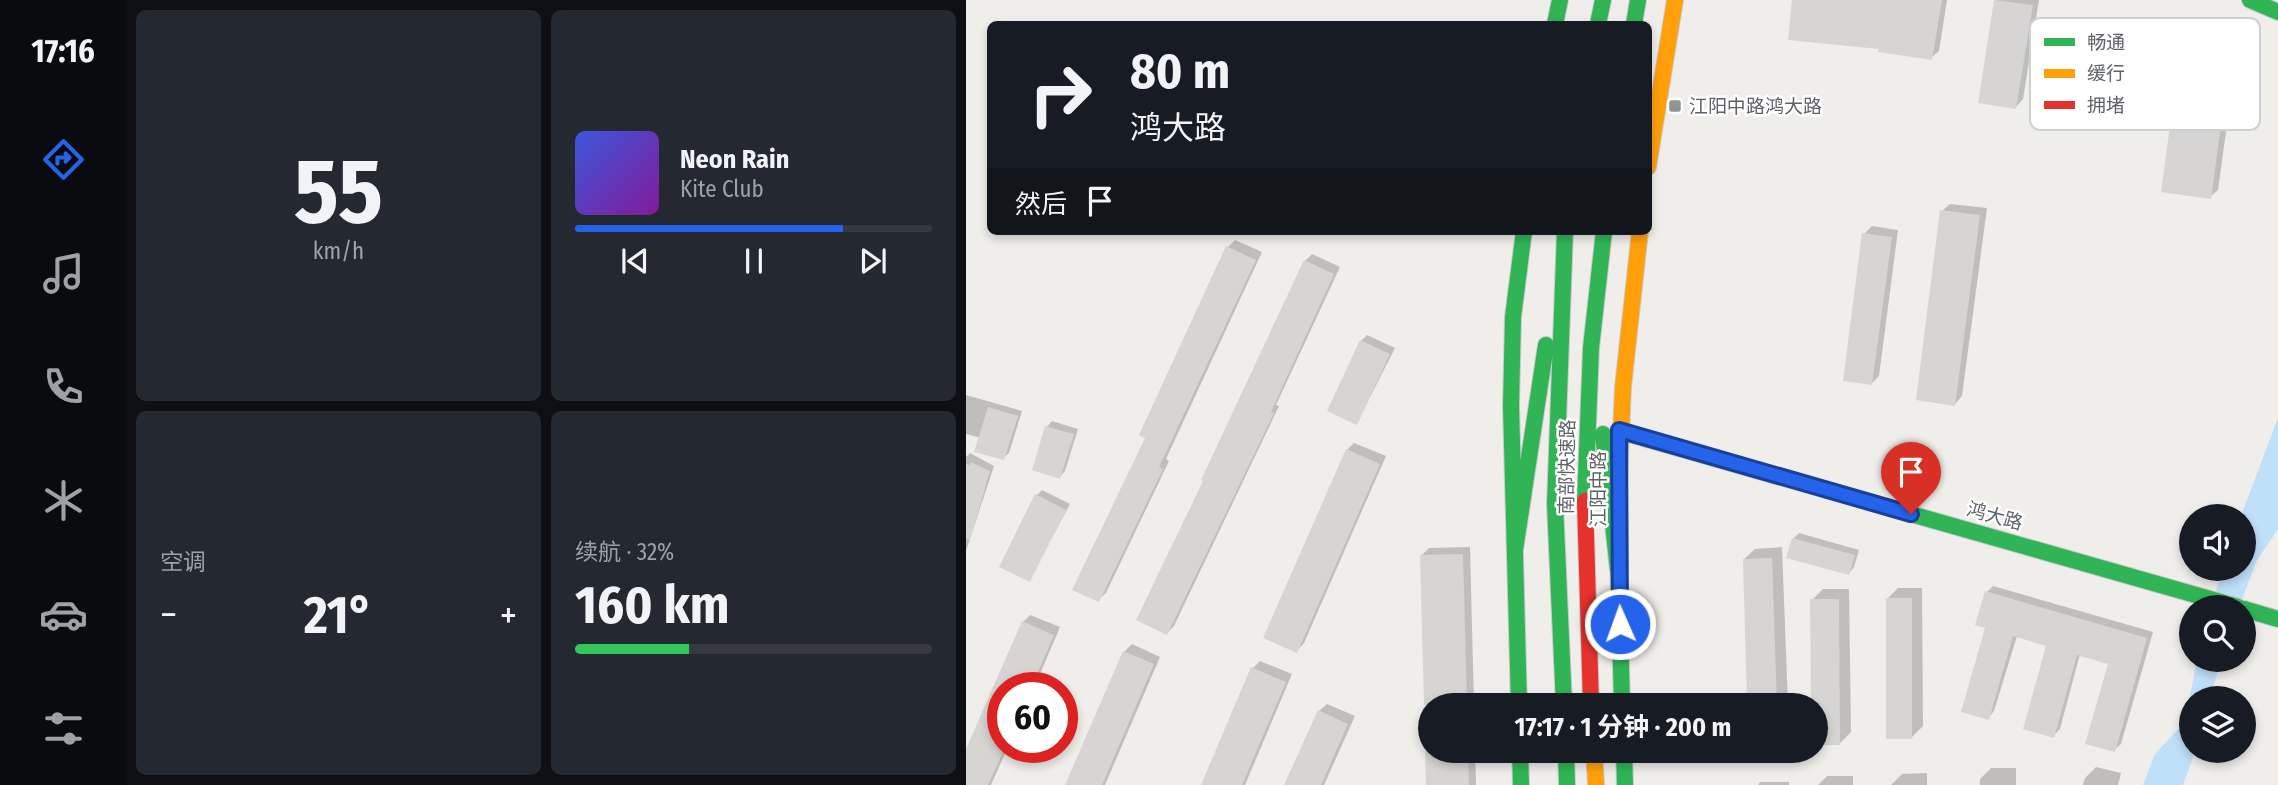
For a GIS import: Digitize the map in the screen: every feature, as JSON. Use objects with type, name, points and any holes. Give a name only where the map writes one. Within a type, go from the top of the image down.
[{"type":"main road","points":[[1556,21],[1560,0]]},
{"type":"main road","points":[[1598,21],[1602,0]]},
{"type":"main road","points":[[1634,21],[1638,0]]},
{"type":"main road","points":[[1652,142],[1675,0]]},
{"type":"main road","points":[[2250,0],[2278,12]]},
{"type":"main road","points":[[1519,693],[1511,406],[1513,317],[1523,235]]},
{"type":"main road","points":[[1515,551],[1563,235]]},
{"type":"main road","name":"南部快速路","points":[[1563,693],[1555,504],[1564,235]]},
{"type":"main road","name":"南部快速路","points":[[1590,693],[1585,615],[1591,324],[1603,235]]},
{"type":"main road","name":"江阳中路","points":[[1622,693],[1618,570],[1619,430],[1628,321],[1639,235]]},
{"type":"main road","points":[[1591,324],[1618,570]]},
{"type":"main road","name":"鸿大路","points":[[1619,430],[2196,595]]},
{"type":"main road","name":"鸿大路","points":[[2256,613],[2278,619]]},
{"type":"main road","points":[[1520,763],[1521,785]]},
{"type":"main road","points":[[1566,763],[1567,785]]},
{"type":"main road","points":[[1595,763],[1596,785]]},
{"type":"main road","points":[[1624,763],[1625,785]]},
{"type":"water","points":[[2278,418],[2278,529],[2256,563],[2256,504],[2246,504]]},
{"type":"water","points":[[2219,581],[2249,581],[2244,595],[2215,595]]},
{"type":"water","points":[[2195,672],[2218,672],[2213,686],[2192,686]]},
{"type":"water","points":[[2179,728],[2179,763],[2191,763],[2183,785],[2143,785],[2155,754]]},
{"type":"building","points":[[1792,0],[1942,0],[1932,60],[1878,52],[1879,49],[1788,40]]},
{"type":"building","points":[[1994,0],[2033,5],[2016,109],[1978,103]]},
{"type":"building","points":[[2169,130],[2220,130],[2211,199],[2161,192]]},
{"type":"building","points":[[1940,210],[1980,215],[1955,406],[1916,400]]},
{"type":"building","points":[[1862,233],[1892,237],[1872,385],[1843,381]]},
{"type":"building","points":[[1226,246],[1256,260],[1159,467],[1163,469],[1099,602],[1072,590],[1145,438],[1139,435]]},
{"type":"building","points":[[1304,260],[1334,274],[1271,412],[1274,413],[1167,635],[1136,620]]},
{"type":"building","points":[[1360,340],[1390,354],[1357,425],[1327,411]]},
{"type":"building","points":[[988,407],[1018,416],[1004,460],[974,452]]},
{"type":"building","points":[[1045,426],[1074,434],[1060,479],[1032,470]]},
{"type":"building","points":[[1346,449],[1380,464],[1297,653],[1263,638]]},
{"type":"building","points":[[971,462],[990,471],[970,540],[966,539],[966,464],[970,465]]},
{"type":"building","points":[[1035,494],[1066,510],[1030,582],[999,567]]},
{"type":"building","points":[[1792,538],[1855,555],[1849,575],[1786,558]]},
{"type":"building","points":[[1463,554],[1467,693],[1424,693],[1420,555]]},
{"type":"building","points":[[1772,558],[1777,693],[1747,693],[1743,559]]},
{"type":"building","points":[[1985,591],[2147,638],[2115,752],[2085,744],[2108,664],[2077,655],[2054,738],[2023,729],[2046,646],[2013,636],[1989,720],[1961,712],[1985,628],[1975,625]]},
{"type":"building","points":[[1886,598],[1912,598],[1912,739],[1886,739]]},
{"type":"building","points":[[1810,599],[1839,599],[1840,745],[1828,745],[1828,693],[1811,693]]},
{"type":"building","points":[[1022,621],[1054,635],[1038,672],[1000,672]]},
{"type":"building","points":[[1123,651],[1154,664],[1102,785],[1065,785],[1075,763],[1078,763],[1078,755]]},
{"type":"building","points":[[1251,667],[1286,682],[1242,785],[1201,785]]},
{"type":"building","points":[[987,701],[987,763],[998,763],[988,785],[966,785],[966,749]]},
{"type":"building","points":[[1318,710],[1348,724],[1321,785],[1284,785]]},
{"type":"building","points":[[1425,763],[1468,763],[1469,785],[1426,785]]},
{"type":"traffic: fast","points":[[1556,21],[1560,0]]},
{"type":"traffic: fast","points":[[1599,21],[1603,0]]},
{"type":"traffic: fast","points":[[1634,21],[1638,0]]},
{"type":"traffic: fast","points":[[2250,0],[2278,12]]},
{"type":"traffic: fast","points":[[1519,693],[1511,406],[1513,317],[1523,235]]},
{"type":"traffic: fast","points":[[1563,693],[1555,504],[1565,235]]},
{"type":"traffic: fast","points":[[1585,501],[1591,348],[1604,235]]},
{"type":"traffic: fast","points":[[1515,550],[1546,345]]},
{"type":"traffic: fast","points":[[1619,431],[2196,595]]},
{"type":"traffic: fast","points":[[1603,434],[1618,570]]},
{"type":"traffic: fast","points":[[1618,552],[1622,693]]},
{"type":"traffic: fast","points":[[2256,613],[2278,619]]},
{"type":"traffic: fast","points":[[1520,763],[1521,785]]},
{"type":"traffic: fast","points":[[1566,763],[1567,785]]},
{"type":"traffic: fast","points":[[1624,763],[1625,785]]},
{"type":"traffic: slow","points":[[1652,142],[1675,0]]},
{"type":"traffic: slow","points":[[1619,481],[1623,387],[1640,235]]},
{"type":"traffic: slow","points":[[1595,763],[1596,785]]},
{"type":"traffic: jam","points":[[1585,501],[1591,693]]},
{"type":"place","name":"江阳中路鸿大路","points":[[1675,106]]},
{"type":"route","points":[[1620,624],[1619,430],[1911,514]]}]
